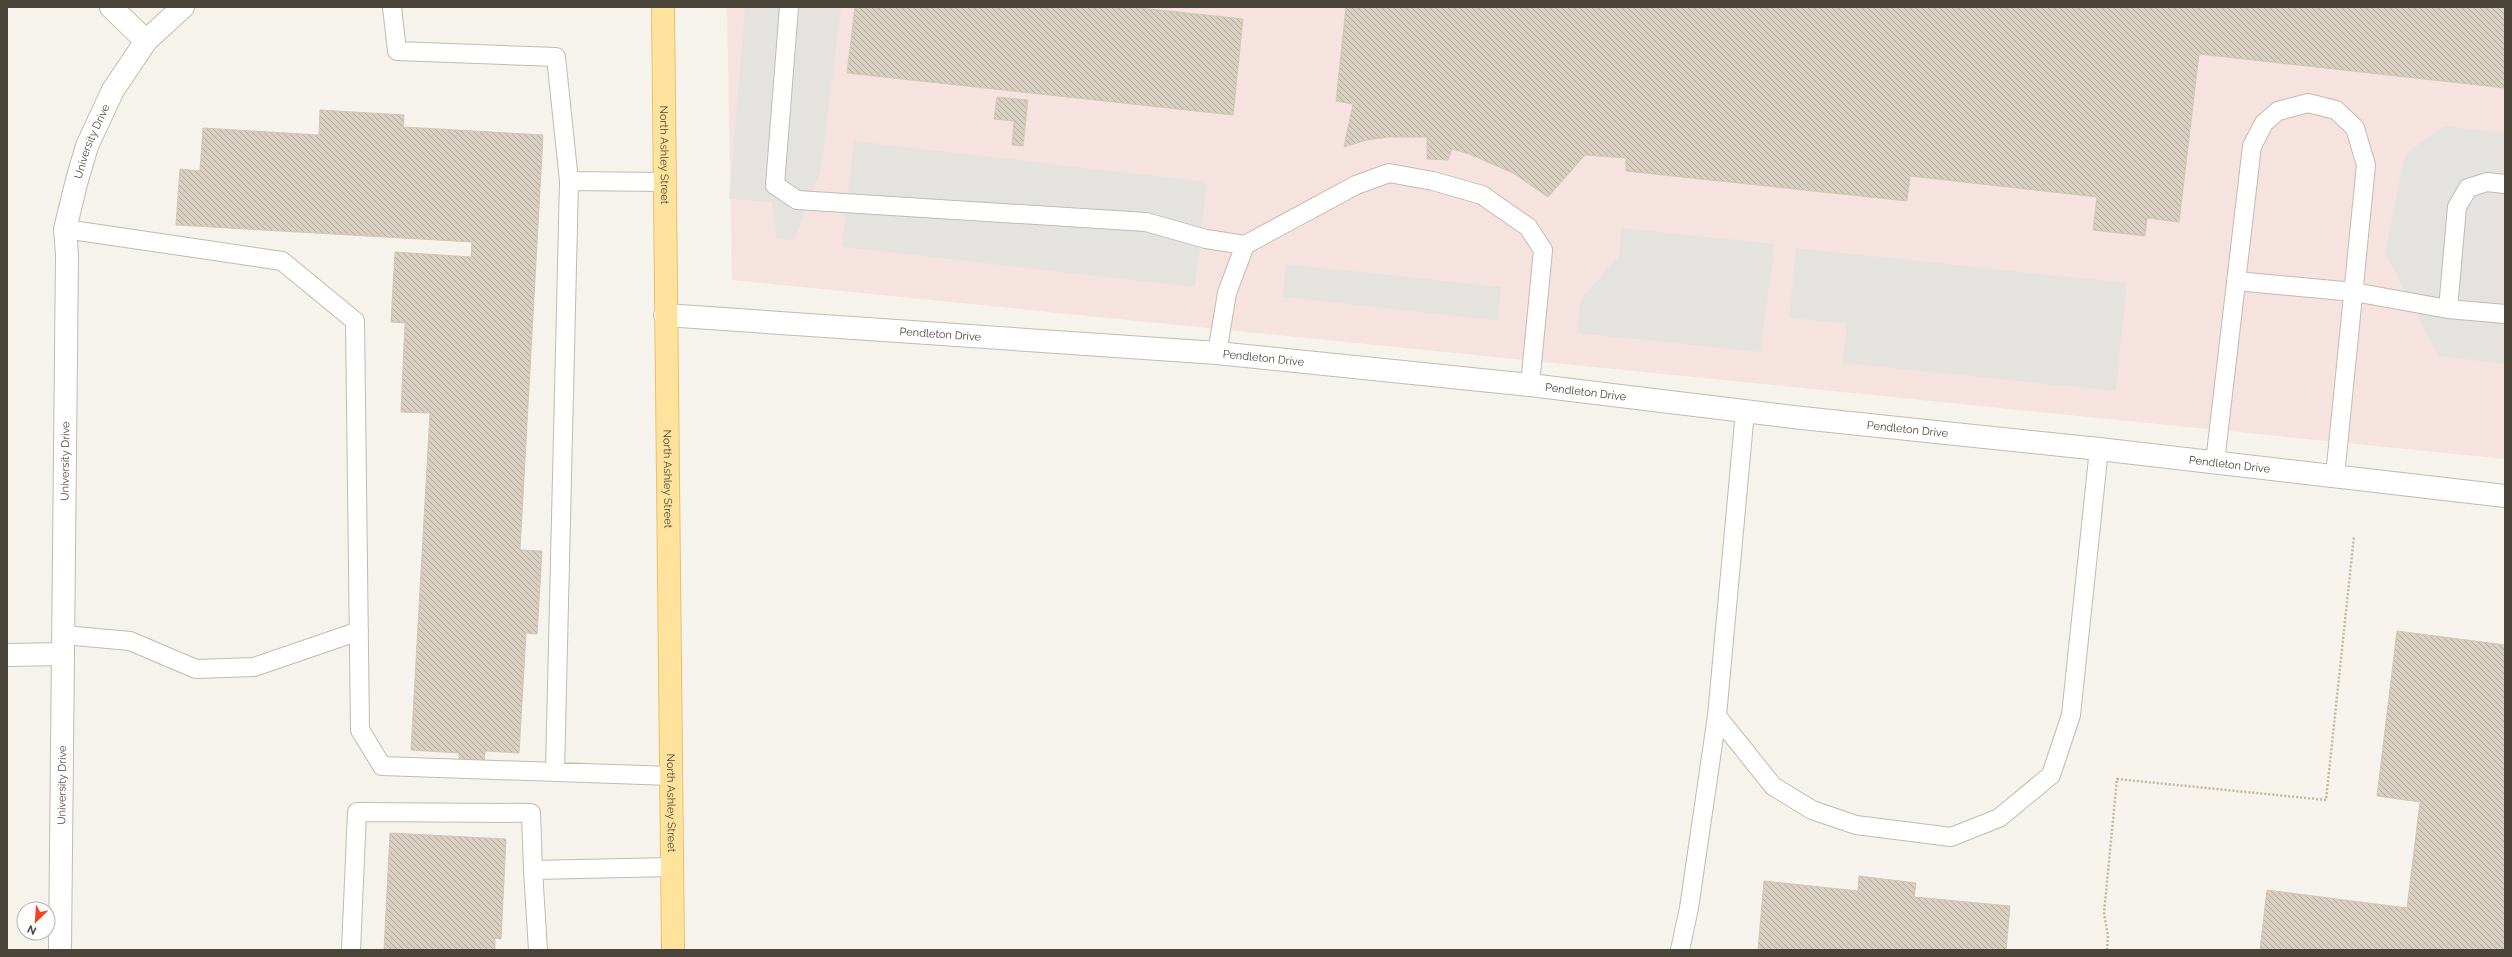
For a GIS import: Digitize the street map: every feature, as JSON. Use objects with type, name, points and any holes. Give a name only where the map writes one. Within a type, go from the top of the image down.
[{"type":"main road","name":"North Ashley Street","points":[[663,7],[665,315],[673,950]]},
{"type":"street","points":[[112,7],[146,41]]},
{"type":"street","name":"University Drive","points":[[60,950],[67,263],[64,229],[87,146],[113,90],[146,41],[183,7]]},
{"type":"street","name":"Pendleton Drive","points":[[665,315],[1217,353],[1530,385],[1745,411],[2099,449],[2505,496]]},
{"type":"street","points":[[7,655],[64,645]]},
{"type":"lane","points":[[392,7],[397,51],[556,57],[569,181],[555,772]]},
{"type":"lane","points":[[789,7],[774,185],[797,200],[1146,222],[1206,239],[1245,245],[1356,185],[1389,174],[1433,181],[1482,195],[1528,227],[1543,250],[1530,385]]},
{"type":"lane","points":[[2215,462],[2252,146],[2264,123],[2278,111],[2308,103],[2336,110],[2355,128],[2366,165],[2335,476]]},
{"type":"lane","points":[[569,181],[664,182]]},
{"type":"lane","points":[[2448,309],[2457,207],[2468,188],[2487,182],[2505,184]]},
{"type":"lane","points":[[64,229],[282,261],[355,322],[360,730],[382,766],[671,776]]},
{"type":"lane","points":[[1217,353],[1227,293],[1245,245]]},
{"type":"lane","points":[[2236,281],[2354,292],[2448,309],[2505,314]]},
{"type":"lane","points":[[1680,950],[1690,908],[1716,716],[1745,411]]},
{"type":"lane","points":[[1716,716],[1773,786],[1812,810],[1856,825],[1951,837],[1999,818],[2052,775],[2071,715],[2099,449]]},
{"type":"lane","points":[[64,645],[130,641],[196,669],[254,667],[359,631]]},
{"type":"lane","points":[[351,950],[357,812],[531,813],[538,950]]},
{"type":"lane","points":[[533,870],[672,867]]},
{"type":"path","points":[[2107,950],[2108,936],[2104,913],[2117,779],[2326,800],[2354,536]]},
{"type":"shaded area","points":[[727,7],[2505,7],[2505,459],[732,280]]},
{"type":"shaded area","points":[[745,7],[841,7],[821,170],[794,241],[776,238],[772,202],[729,199]]},
{"type":"shaded area","points":[[2444,126],[2505,133],[2505,364],[2438,356],[2385,253],[2405,154]]},
{"type":"shaded area","points":[[854,141],[1207,182],[1195,287],[842,247]]},
{"type":"shaded area","points":[[1621,228],[1775,244],[1760,352],[1577,333],[1580,300],[1619,256]]},
{"type":"shaded area","points":[[1796,248],[2127,283],[2116,391],[1842,363],[1847,324],[1789,318]]},
{"type":"shaded area","points":[[1286,264],[1501,287],[1498,321],[1282,297]]},
{"type":"building","points":[[855,7],[1130,7],[1243,19],[1233,115],[847,73]]},
{"type":"building","points":[[1346,7],[2505,7],[2505,88],[2199,54],[2179,222],[2147,218],[2145,236],[2093,230],[2097,197],[1910,176],[1907,201],[1626,171],[1626,158],[1585,155],[1548,197],[1513,173],[1469,154],[1452,149],[1448,160],[1427,159],[1427,137],[1389,137],[1367,140],[1344,147],[1353,104],[1336,101]]},
{"type":"building","points":[[997,97],[1028,100],[1023,146],[1012,145],[1014,121],[994,119]]},
{"type":"building","points":[[320,110],[404,115],[403,127],[543,135],[520,550],[542,551],[537,634],[526,633],[519,753],[485,751],[484,765],[459,764],[459,753],[411,750],[430,413],[401,412],[405,323],[391,322],[395,252],[471,257],[472,242],[176,225],[180,169],[200,171],[203,128],[319,135]]},
{"type":"building","points":[[2397,631],[2505,645],[2505,950],[2260,950],[2267,890],[2407,908],[2420,802],[2377,796]]},
{"type":"building","points":[[390,833],[506,839],[501,939],[495,938],[495,950],[384,950]]},
{"type":"building","points":[[1859,876],[1916,883],[1914,897],[2010,906],[2006,950],[1758,950],[1764,881],[1858,891]]}]
